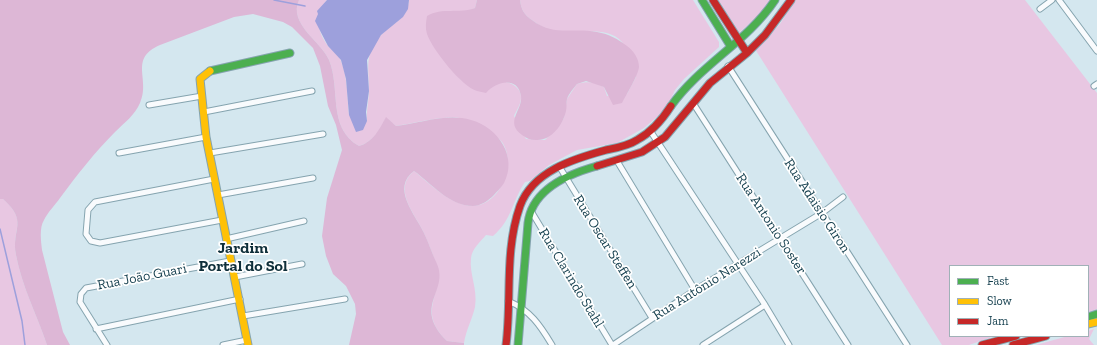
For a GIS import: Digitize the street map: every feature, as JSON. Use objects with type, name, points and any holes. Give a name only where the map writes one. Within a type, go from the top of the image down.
[{"type":"main road","points":[[702,0],[730,48],[728,66]]},
{"type":"main road","points":[[713,0],[747,53]]},
{"type":"main road","points":[[506,345],[508,330],[510,259],[522,204],[535,184],[559,166],[578,158],[632,143],[651,132],[668,114],[690,82],[739,41],[760,20],[775,0]]},
{"type":"main road","points":[[518,345],[523,268],[531,211],[546,191],[556,182],[588,167],[617,161],[638,154],[658,143],[680,122],[706,87],[728,66],[747,53],[771,29],[791,0]]},
{"type":"main road","points":[[248,342],[240,299],[230,261],[206,138],[200,80],[207,71],[290,53]]},
{"type":"main road","points":[[982,345],[1012,337]]},
{"type":"main road","points":[[1013,345],[1042,337]]},
{"type":"street","points":[[1040,9],[1052,0]]},
{"type":"street","points":[[1059,0],[1097,51]]},
{"type":"street","name":"Rua Adaisio Giron","points":[[728,66],[907,345]]},
{"type":"street","points":[[204,112],[312,91]]},
{"type":"street","points":[[149,105],[202,96]]},
{"type":"street","name":"Rua Antonio Soster","points":[[694,103],[848,345]]},
{"type":"street","points":[[651,132],[765,305],[789,345]]},
{"type":"street","points":[[210,153],[323,134]]},
{"type":"street","points":[[119,153],[206,138]]},
{"type":"street","points":[[617,161],[695,290]]},
{"type":"street","name":"Rua Oscar Steffen","points":[[559,166],[652,318]]},
{"type":"street","points":[[218,195],[313,178]]},
{"type":"street","points":[[214,179],[93,203],[88,210],[86,234],[91,241],[100,243],[222,220]]},
{"type":"street","name":"Rua Antônio Narezzi","points":[[612,345],[695,290],[822,213],[842,197]]},
{"type":"street","name":"Rua Clarindo Stahl","points":[[531,211],[612,345]]},
{"type":"street","points":[[226,239],[304,221]]},
{"type":"street","name":"Rua João Guari","points":[[96,329],[82,306],[81,294],[90,287],[230,261]]},
{"type":"street","points":[[235,277],[302,264]]},
{"type":"street","points":[[107,345],[96,329],[240,299]]},
{"type":"street","points":[[243,316],[344,299]]},
{"type":"street","points":[[508,301],[521,306],[538,323],[552,345]]},
{"type":"street","points":[[703,345],[765,305]]},
{"type":"street","points":[[223,345],[248,342]]},
{"type":"shaded area","points":[[0,0],[299,0],[297,9],[298,17],[302,25],[329,60],[334,83],[336,107],[342,129],[349,138],[359,146],[368,142],[372,138],[386,117],[396,126],[434,119],[462,118],[471,120],[490,129],[503,144],[509,163],[508,173],[504,183],[487,201],[473,206],[456,202],[441,193],[414,171],[407,178],[405,185],[407,201],[426,237],[437,264],[439,283],[433,300],[432,318],[437,329],[447,341],[464,343],[464,345],[349,345],[356,314],[355,304],[346,286],[333,274],[326,256],[322,236],[327,198],[342,150],[336,125],[328,106],[320,66],[313,48],[292,27],[283,22],[253,14],[234,17],[160,45],[150,51],[145,57],[142,70],[143,94],[138,107],[86,164],[42,223],[42,250],[63,332],[70,345],[47,345],[26,290],[16,255],[15,246],[17,220],[11,207],[3,199],[0,199]]},
{"type":"shaded area","points":[[299,0],[327,0],[320,12],[320,29],[325,41],[341,61],[346,81],[349,115],[367,121],[369,90],[368,68],[372,48],[381,35],[399,20],[408,7],[409,0],[477,0],[475,8],[465,12],[456,12],[443,58],[461,80],[486,92],[499,82],[509,83],[515,86],[520,92],[521,100],[514,116],[526,139],[545,140],[558,127],[564,118],[567,99],[577,84],[588,82],[600,85],[604,87],[607,96],[627,94],[636,77],[624,45],[616,37],[608,33],[590,31],[562,32],[542,27],[525,14],[520,0],[693,0],[719,42],[719,47],[684,79],[675,90],[666,109],[644,128],[617,143],[577,150],[549,165],[530,181],[525,182],[508,217],[499,230],[493,236],[486,235],[473,252],[471,258],[471,270],[476,300],[474,312],[464,343],[447,341],[438,330],[433,320],[433,302],[437,284],[435,261],[424,233],[407,202],[405,186],[408,178],[414,171],[441,193],[457,202],[473,206],[483,204],[491,199],[504,182],[508,161],[502,142],[484,129],[463,119],[439,118],[396,126],[386,118],[372,138],[359,146],[349,138],[342,129],[336,107],[334,83],[329,60],[307,32],[298,17],[297,9]]},
{"type":"shaded area","points":[[477,0],[520,0],[525,14],[540,25],[556,30],[601,33],[624,43],[636,55],[639,67],[622,103],[613,105],[604,87],[586,81],[577,84],[568,97],[562,122],[556,131],[547,138],[541,140],[528,139],[517,130],[514,121],[521,101],[521,96],[516,85],[506,82],[501,83],[486,93],[471,88],[448,67],[435,49],[427,34],[427,16],[433,13],[445,11],[469,10],[475,8]]},
{"type":"shaded area","points":[[718,0],[770,0],[759,15],[739,33]]},
{"type":"shaded area","points":[[795,0],[1025,0],[1097,93],[1097,309],[1089,312],[1089,265],[949,265],[949,337],[992,337],[969,345],[942,345],[755,49],[780,24]]},
{"type":"shaded area","points":[[0,199],[3,199],[11,207],[17,220],[15,246],[16,255],[26,290],[47,345],[0,345]]},
{"type":"shaded area","points":[[1094,329],[1089,339],[1094,345],[1036,345],[1064,337],[1089,337],[1089,331]]},
{"type":"water","points":[[327,0],[409,0],[408,9],[403,17],[381,35],[367,60],[369,91],[366,112],[367,121],[363,130],[356,132],[349,115],[346,79],[341,60],[328,46],[315,21],[318,14],[317,11]]},
{"type":"waterway","points":[[274,0],[305,6]]},
{"type":"waterway","points":[[0,229],[22,321],[25,345]]},
{"type":"traffic: fast","points":[[702,0],[731,47]]},
{"type":"traffic: fast","points":[[671,106],[696,78],[751,29],[775,0]]},
{"type":"traffic: fast","points":[[210,71],[290,53]]},
{"type":"traffic: fast","points":[[518,345],[528,223],[531,211],[536,201],[553,185],[586,169],[597,166]]},
{"type":"traffic: fast","points":[[1089,317],[1097,314]]},
{"type":"traffic: slow","points":[[210,71],[200,79],[206,137],[248,345]]},
{"type":"traffic: slow","points":[[1089,324],[1097,322]]},
{"type":"traffic: jam","points":[[713,0],[747,53]]},
{"type":"traffic: jam","points":[[597,166],[642,152],[665,137],[710,83],[747,53],[765,35],[791,0]]},
{"type":"traffic: jam","points":[[506,345],[512,241],[520,206],[526,194],[544,175],[568,162],[606,150],[618,148],[642,137],[656,125],[671,106]]},
{"type":"traffic: jam","points":[[982,345],[1012,337]]},
{"type":"traffic: jam","points":[[1013,345],[1042,337]]},
{"type":"district","name":"Jardim Portal do Sol","points":[[243,257]]}]
